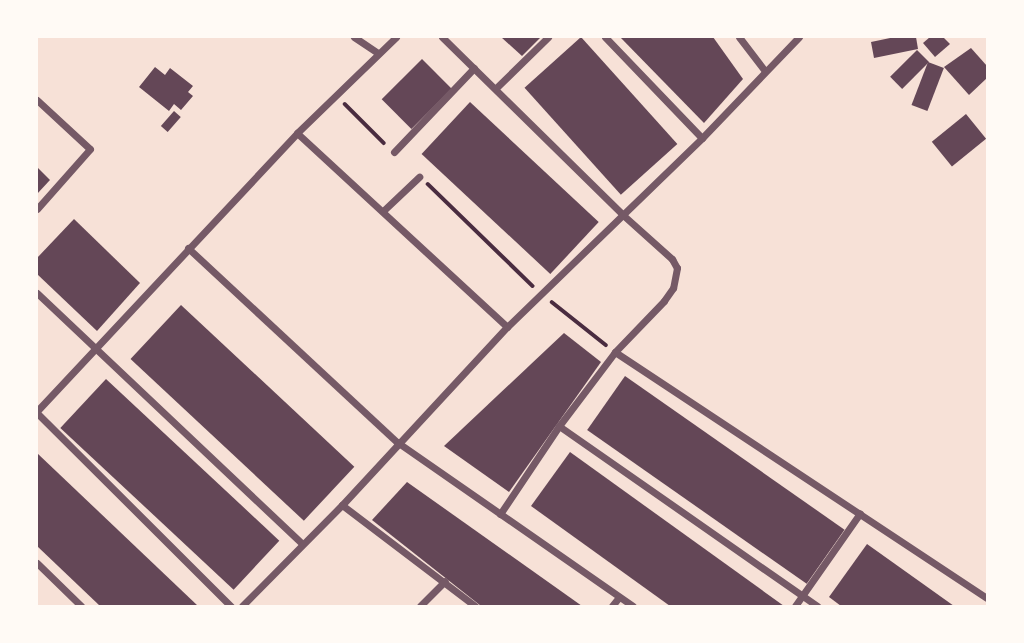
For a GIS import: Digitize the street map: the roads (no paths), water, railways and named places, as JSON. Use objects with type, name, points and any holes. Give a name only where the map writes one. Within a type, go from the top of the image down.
[{"type":"street","points":[[355,37],[378,53]]},
{"type":"street","points":[[231,606],[37,412],[296,133],[396,37]]},
{"type":"street","points":[[442,37],[623,215],[672,259],[677,268],[673,288],[664,301],[615,352],[559,426],[500,514]]},
{"type":"street","points":[[496,88],[548,37]]},
{"type":"street","points":[[605,37],[702,138]]},
{"type":"street","points":[[739,37],[765,71]]},
{"type":"street","points":[[242,606],[342,505],[397,442],[507,327],[702,138],[799,37]]},
{"type":"street","points":[[394,152],[474,68]]},
{"type":"street","points":[[37,100],[90,149],[37,209]]},
{"type":"street","points":[[296,133],[507,327]]},
{"type":"street","points":[[383,211],[419,177]]},
{"type":"street","points":[[188,248],[397,442],[632,606]]},
{"type":"street","points":[[37,293],[93,350],[302,544]]},
{"type":"street","points":[[615,352],[987,598]]},
{"type":"street","points":[[559,426],[817,606]]},
{"type":"street","points":[[342,505],[475,606]]},
{"type":"street","points":[[795,606],[860,513]]},
{"type":"street","points":[[37,563],[81,606]]},
{"type":"street","points":[[419,606],[445,581]]},
{"type":"street","points":[[612,606],[619,597]]}]
